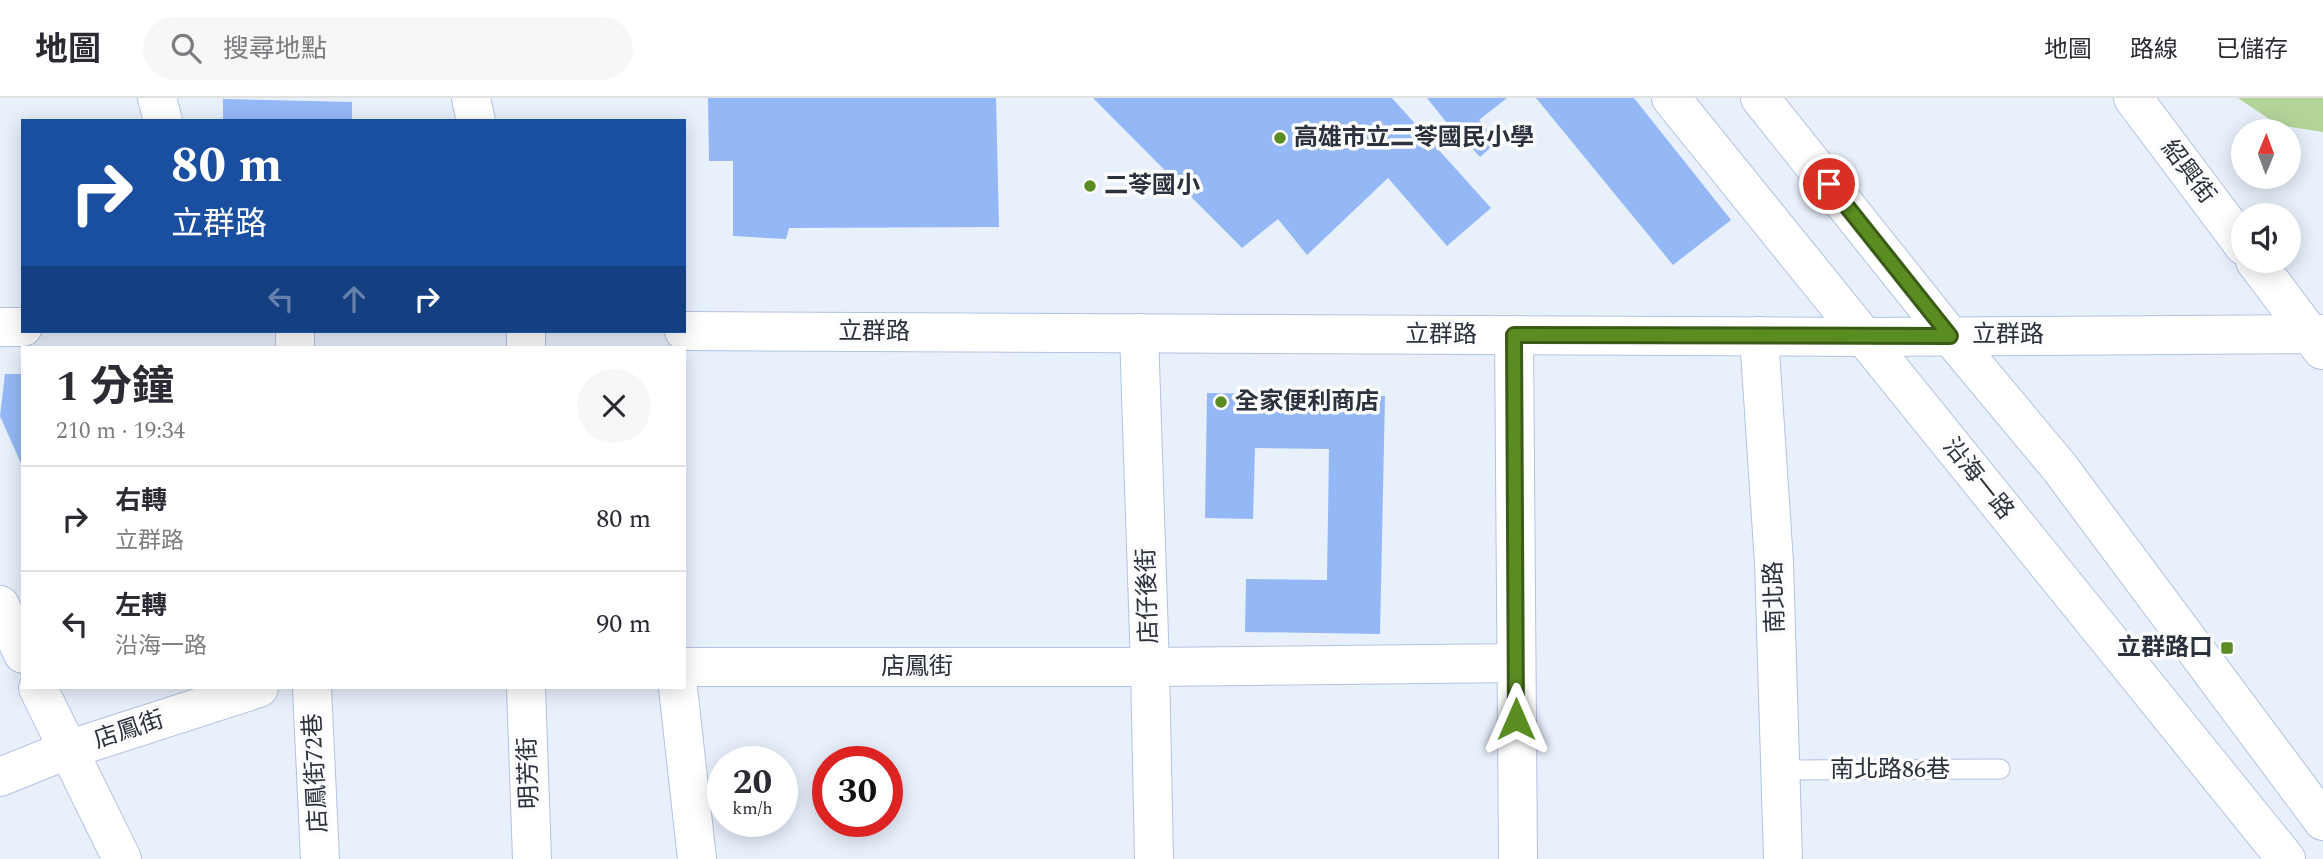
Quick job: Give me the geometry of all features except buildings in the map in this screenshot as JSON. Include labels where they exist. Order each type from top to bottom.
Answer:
[{"type":"street","points":[[158,98],[163,119]]},
{"type":"street","points":[[471,98],[476,119]]},
{"type":"street","name":"沿海一路","points":[[1671,98],[2286,859]]},
{"type":"street","points":[[1760,98],[1950,336],[2060,468],[2323,821]]},
{"type":"street","name":"紹興街","points":[[2133,98],[2231,229]]},
{"type":"street","points":[[2265,273],[2318,340]]},
{"type":"street","points":[[0,327],[21,327]]},
{"type":"street","name":"立群路","points":[[686,331],[2318,340]]},
{"type":"street","name":"店仔後街","points":[[1139,333],[1154,859]]},
{"type":"street","points":[[1514,335],[1518,859]]},
{"type":"street","name":"南北路","points":[[1759,336],[1774,563],[1783,859]]},
{"type":"street","points":[[0,605],[21,650]]},
{"type":"street","name":"店鳳街","points":[[686,667],[1150,667],[1516,663]]},
{"type":"street","points":[[38,689],[122,859]]},
{"type":"street","name":"店鳳街","points":[[0,777],[67,750],[256,689]]},
{"type":"street","name":"店鳳街72巷","points":[[312,689],[320,859]]},
{"type":"street","name":"明芳街","points":[[526,689],[532,859]]},
{"type":"street","points":[[678,689],[697,859]]},
{"type":"lane","name":"南北路86巷","points":[[1780,771],[2000,769]]},
{"type":"green space","points":[[2238,98],[2323,98],[2323,132],[2301,129],[2301,119],[2269,119]]},
{"type":"place","name":"高雄市立二苓國民小學","points":[[1280,138]]},
{"type":"place","name":"二苓國小","points":[[1090,186]]},
{"type":"place","name":"全家便利商店","points":[[1221,402]]},
{"type":"place","name":"立群路口","points":[[2227,648]]},
{"type":"route","points":[[1516,719],[1514,335],[1950,336],[1829,184]]}]
